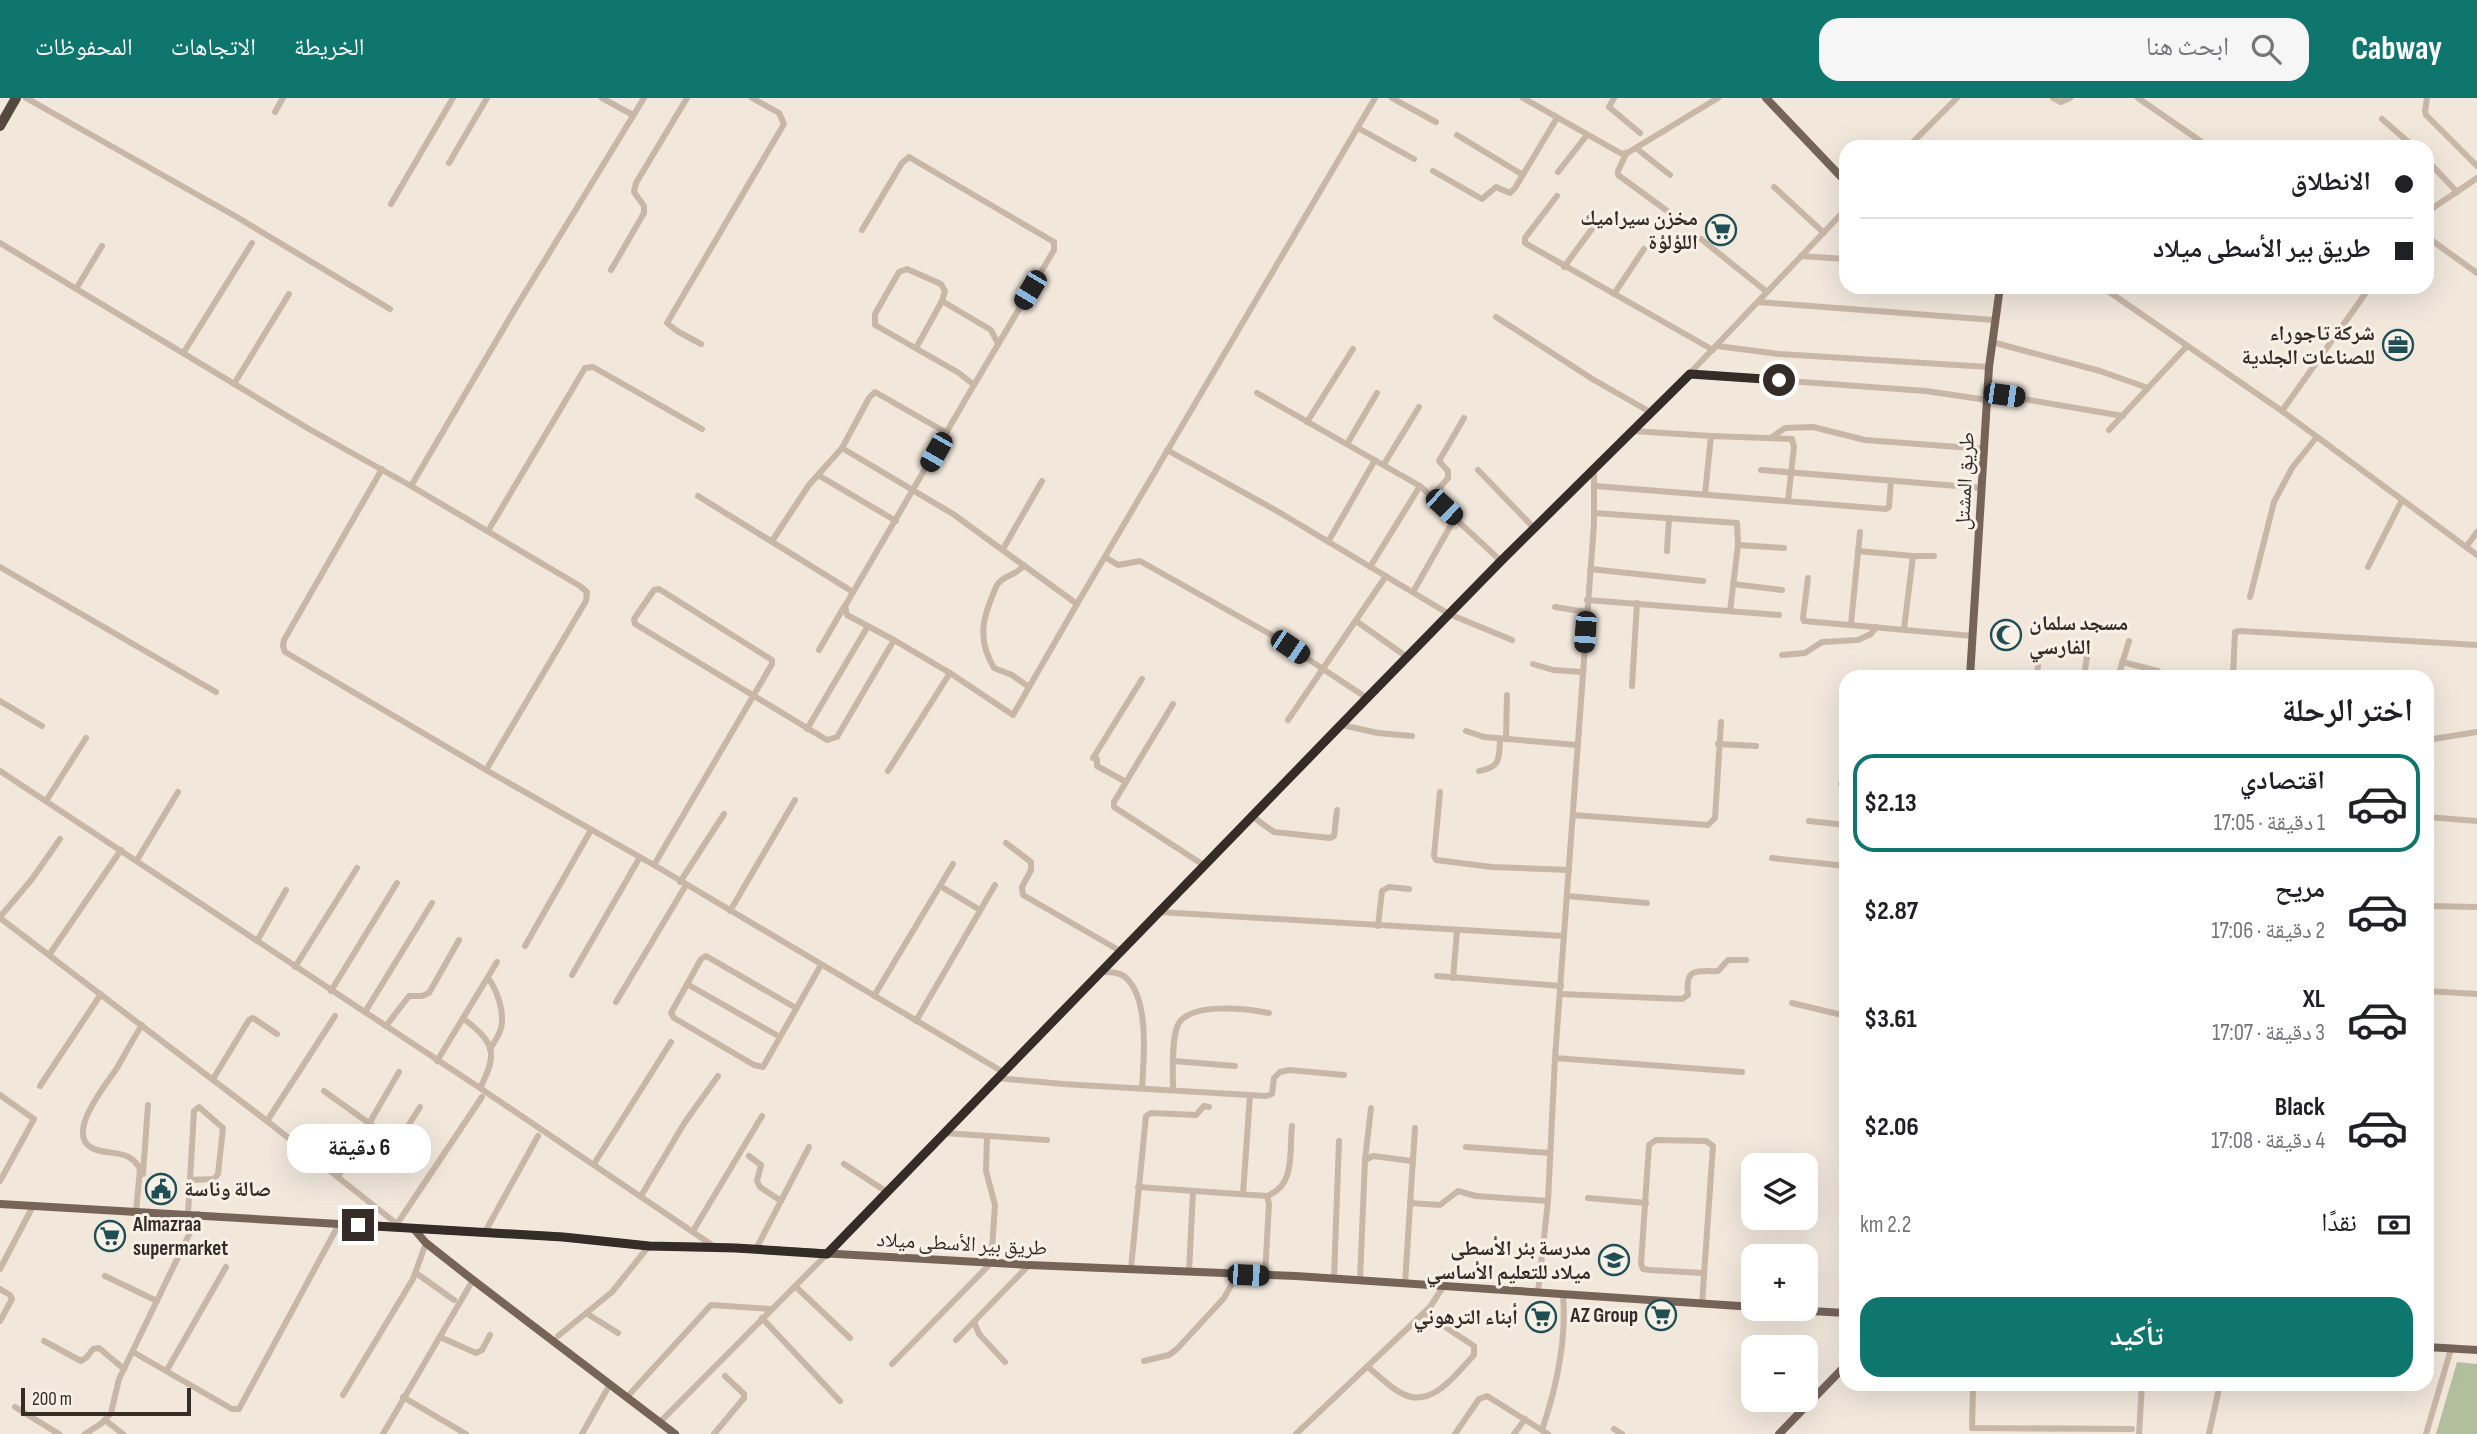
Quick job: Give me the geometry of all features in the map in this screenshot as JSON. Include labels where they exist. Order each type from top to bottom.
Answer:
[{"type":"highway","points":[[0,125],[16,98]]},
{"type":"main road","points":[[1766,98],[1839,175]]},
{"type":"main road","name":"طريق المشتل","points":[[1971,670],[1989,367],[1999,294]]},
{"type":"main road","name":"طريق بير الأسطى ميلاد","points":[[0,1204],[397,1226],[649,1246],[716,1247],[1029,1265],[1334,1278],[1741,1306]]},
{"type":"main road","points":[[413,1228],[426,1243],[473,1280],[675,1434]]},
{"type":"main road","points":[[1818,1312],[1839,1314]]},
{"type":"main road","points":[[2434,1348],[2477,1350]]},
{"type":"main road","points":[[1779,1434],[1839,1372]]},
{"type":"street","points":[[26,98],[235,216],[390,309]]},
{"type":"street","points":[[275,112],[283,98]]},
{"type":"street","points":[[391,204],[453,98]]},
{"type":"street","points":[[449,163],[487,98]]},
{"type":"street","points":[[602,98],[633,115]]},
{"type":"street","points":[[411,486],[644,98]]},
{"type":"street","points":[[611,270],[643,213],[644,206],[634,192],[636,183],[687,98]]},
{"type":"street","points":[[701,344],[667,323],[784,124],[779,113],[752,98]]},
{"type":"street","points":[[845,606],[847,615],[950,673],[1013,715],[1375,98]]},
{"type":"street","points":[[1392,98],[1436,122]]},
{"type":"street","points":[[1523,98],[1616,152],[1626,154]]},
{"type":"street","points":[[1614,98],[1609,107],[1640,133]]},
{"type":"street","points":[[1670,213],[1618,175],[1618,171],[1626,154],[1718,98]]},
{"type":"street","points":[[1915,140],[1957,98]]},
{"type":"street","points":[[2053,98],[2061,102],[2070,98]]},
{"type":"street","points":[[2138,98],[2199,140]]},
{"type":"street","points":[[2427,98],[2426,115],[2477,166]]},
{"type":"street","points":[[1433,172],[1482,199],[1496,187],[1508,192],[1513,191],[1557,118]]},
{"type":"street","points":[[2382,119],[2406,140]]},
{"type":"street","points":[[1358,128],[1414,159]]},
{"type":"street","points":[[1457,135],[1523,175]]},
{"type":"street","points":[[1558,172],[1587,135]]},
{"type":"street","points":[[1636,148],[1670,175]]},
{"type":"street","points":[[819,650],[1054,250],[1055,244],[909,157],[902,163],[862,230]]},
{"type":"street","points":[[2434,167],[2457,192]]},
{"type":"street","points":[[2434,207],[2477,178]]},
{"type":"street","points":[[1774,187],[1824,233]]},
{"type":"street","points":[[1557,197],[1524,241],[1564,267],[1715,348],[1989,367]]},
{"type":"street","points":[[660,1422],[1501,561],[1652,413],[1839,217]]},
{"type":"street","points":[[1564,267],[1597,222]]},
{"type":"street","points":[[1701,239],[1768,292]]},
{"type":"street","points":[[2434,242],[2477,274]]},
{"type":"street","points":[[0,243],[234,384],[585,589],[587,597],[486,770]]},
{"type":"street","points":[[184,352],[251,243]]},
{"type":"street","points":[[76,289],[102,246]]},
{"type":"street","points":[[1614,295],[1644,250]]},
{"type":"street","points":[[1801,256],[1839,258]]},
{"type":"street","points":[[916,348],[945,291],[941,284],[914,271],[902,270],[875,314],[876,326],[959,373],[974,385]]},
{"type":"street","points":[[234,384],[289,294]]},
{"type":"street","points":[[2112,294],[2281,411],[2477,555]]},
{"type":"street","points":[[2281,411],[2365,294]]},
{"type":"street","points":[[942,301],[991,330],[998,344]]},
{"type":"street","points":[[1758,302],[1994,320]]},
{"type":"street","points":[[1496,317],[1594,380],[1652,413]]},
{"type":"street","points":[[1992,342],[2100,371],[2148,388]]},
{"type":"street","points":[[2109,430],[2187,346]]},
{"type":"street","points":[[1307,422],[1353,349]]},
{"type":"street","points":[[488,531],[584,368],[593,367],[702,429]]},
{"type":"street","points":[[1690,374],[1987,396],[2123,416]]},
{"type":"street","points":[[772,541],[818,475],[842,448],[869,398],[875,392],[947,433]]},
{"type":"street","points":[[1347,444],[1377,393]]},
{"type":"street","points":[[1257,394],[1420,486],[1501,561]]},
{"type":"street","points":[[1384,464],[1419,407]]},
{"type":"street","points":[[1432,496],[1448,478],[1448,471],[1439,461],[1464,418]]},
{"type":"street","points":[[1772,437],[1785,428],[1813,427],[1865,440],[1985,449]]},
{"type":"street","points":[[1633,431],[1789,438],[1794,443],[1788,501]]},
{"type":"street","points":[[1705,494],[1711,436]]},
{"type":"street","points":[[2250,597],[2274,502],[2292,467],[2316,438]]},
{"type":"street","points":[[842,448],[914,490],[1003,549],[1077,604]]},
{"type":"street","points":[[1167,450],[1449,614],[1512,640]]},
{"type":"street","points":[[1328,542],[1375,460]]},
{"type":"street","points":[[382,469],[283,646],[287,653],[654,865],[916,1021],[1000,1075],[1063,1084],[1270,1096],[1274,1078],[1280,1072],[1289,1070],[1344,1075]]},
{"type":"street","points":[[1478,470],[1534,528]]},
{"type":"street","points":[[1761,470],[1982,488]]},
{"type":"street","points":[[1538,1292],[1548,1201],[1555,1058],[1594,513],[1594,471]]},
{"type":"street","points":[[818,475],[896,521]]},
{"type":"street","points":[[1003,549],[1042,481]]},
{"type":"street","points":[[1595,486],[1886,509],[1889,507],[1891,481]]},
{"type":"street","points":[[1370,567],[1420,486]]},
{"type":"street","points":[[698,496],[853,592]]},
{"type":"street","points":[[2368,567],[2402,500]]},
{"type":"street","points":[[1594,513],[1734,521],[1738,525],[1738,544],[1730,611]]},
{"type":"street","points":[[1413,592],[1455,518]]},
{"type":"street","points":[[1667,551],[1669,518]]},
{"type":"street","points":[[1851,624],[1860,532]]},
{"type":"street","points":[[2466,547],[2477,532]]},
{"type":"street","points":[[1738,544],[1784,548]]},
{"type":"street","points":[[1858,551],[1934,556]]},
{"type":"street","points":[[1904,629],[1913,556]]},
{"type":"street","points":[[1105,558],[1118,565],[1140,561],[1238,615],[1367,698]]},
{"type":"street","points":[[1024,565],[1017,574],[1001,579],[997,585],[982,631],[982,645],[994,668],[1012,675],[1029,687]]},
{"type":"street","points":[[0,567],[216,692]]},
{"type":"street","points":[[1590,569],[1703,581]]},
{"type":"street","points":[[1287,720],[1324,670],[1386,576]]},
{"type":"street","points":[[1808,578],[1804,621],[1973,636]]},
{"type":"street","points":[[1733,584],[1782,590]]},
{"type":"street","points":[[654,865],[753,693],[772,664],[771,658],[659,589],[654,590],[634,619],[635,624],[753,693],[827,740],[838,737],[894,640]]},
{"type":"street","points":[[1587,600],[1779,615]]},
{"type":"street","points":[[1632,686],[1637,603]]},
{"type":"street","points":[[1555,607],[1586,612]]},
{"type":"street","points":[[1356,621],[1407,657]]},
{"type":"street","points":[[807,729],[868,626]]},
{"type":"street","points":[[1782,655],[1805,653],[1822,642],[1858,640],[1871,634],[1876,627]]},
{"type":"street","points":[[2233,670],[2235,632],[2239,631],[2477,645]]},
{"type":"street","points":[[2120,670],[2129,641]]},
{"type":"street","points":[[2085,670],[2089,642]]},
{"type":"street","points":[[2122,662],[2154,670]]},
{"type":"street","points":[[1533,664],[1553,670],[1582,672]]},
{"type":"street","points":[[2038,666],[2038,670]]},
{"type":"street","points":[[888,771],[950,673]]},
{"type":"street","points":[[1126,782],[1097,766],[1097,759],[1093,758],[1142,679]]},
{"type":"street","points":[[1479,771],[1490,769],[1499,758],[1507,695]]},
{"type":"street","points":[[0,701],[41,726]]},
{"type":"street","points":[[1173,704],[1114,802],[1116,810],[1205,866]]},
{"type":"street","points":[[1573,815],[1708,825],[1714,818],[1721,722]]},
{"type":"street","points":[[1342,725],[1378,733],[1412,736]]},
{"type":"street","points":[[1466,731],[1503,739],[1577,745]]},
{"type":"street","points":[[2434,739],[2477,732]]},
{"type":"street","points":[[46,802],[86,738]]},
{"type":"street","points":[[1718,744],[1756,746]]},
{"type":"street","points":[[0,771],[716,1247]]},
{"type":"street","points":[[137,860],[178,792]]},
{"type":"street","points":[[1440,792],[1434,856],[1436,860],[1492,867],[1569,870]]},
{"type":"street","points":[[730,911],[795,800]]},
{"type":"street","points":[[1253,817],[1273,832],[1330,838],[1334,836],[1337,810]]},
{"type":"street","points":[[616,1002],[724,814]]},
{"type":"street","points":[[2434,818],[2477,821]]},
{"type":"street","points":[[1809,821],[1839,824]]},
{"type":"street","points":[[525,946],[591,830]]},
{"type":"street","points":[[60,839],[32,879],[0,917],[267,1121],[397,1226],[482,1097]]},
{"type":"street","points":[[1006,843],[1031,862],[1031,870],[1022,887],[1023,895],[1122,952]]},
{"type":"street","points":[[49,955],[121,850]]},
{"type":"street","points":[[572,975],[640,857]]},
{"type":"street","points":[[1773,858],[1839,865]]},
{"type":"street","points":[[874,996],[953,864]]},
{"type":"street","points":[[295,967],[356,868]]},
{"type":"street","points":[[331,991],[397,883]]},
{"type":"street","points":[[916,1021],[995,885]]},
{"type":"street","points":[[940,886],[980,910]]},
{"type":"street","points":[[1378,926],[1382,891],[1389,887],[1409,889]]},
{"type":"street","points":[[257,941],[286,890]]},
{"type":"street","points":[[1567,896],[1647,903]]},
{"type":"street","points":[[365,1012],[432,903]]},
{"type":"street","points":[[2434,906],[2477,907]]},
{"type":"street","points":[[1159,912],[1564,936]]},
{"type":"street","points":[[1453,978],[1457,931]]},
{"type":"street","points":[[386,1026],[409,996],[422,996],[429,992],[459,940]]},
{"type":"street","points":[[796,1008],[706,956],[687,984],[672,1011],[672,1016],[754,1065],[762,1067],[765,1065],[821,964]]},
{"type":"street","points":[[1560,994],[1682,999],[1688,995],[1687,980],[1691,974],[1699,970],[1716,972],[1728,960],[1746,960]]},
{"type":"street","points":[[437,1061],[497,962]]},
{"type":"street","points":[[1102,972],[1119,974],[1128,979],[1140,1000],[1144,1037],[1142,1088]]},
{"type":"street","points":[[1437,976],[1561,985]]},
{"type":"street","points":[[488,978],[496,989],[502,1017],[502,1027],[490,1049]]},
{"type":"street","points":[[687,984],[780,1037]]},
{"type":"street","points":[[2434,991],[2477,994]]},
{"type":"street","points":[[40,1086],[101,994]]},
{"type":"street","points":[[1792,1003],[1839,1014]]},
{"type":"street","points":[[1172,1089],[1176,1029],[1178,1023],[1190,1013],[1224,1009],[1269,1013]]},
{"type":"street","points":[[267,1121],[335,1016]]},
{"type":"street","points":[[213,1079],[249,1020],[253,1018],[277,1034]]},
{"type":"street","points":[[464,1019],[487,1042],[490,1049],[491,1067],[480,1088]]},
{"type":"street","points":[[136,1212],[140,1169],[137,1163],[121,1153],[94,1149],[85,1140],[83,1129],[89,1111],[142,1025]]},
{"type":"street","points":[[594,1164],[671,1042]]},
{"type":"street","points":[[1555,1058],[1742,1072]]},
{"type":"street","points":[[1174,1061],[1235,1066]]},
{"type":"street","points":[[338,1177],[399,1072]]},
{"type":"street","points":[[641,1196],[685,1122],[718,1076]]},
{"type":"street","points":[[324,1091],[397,1142],[420,1107]]},
{"type":"street","points":[[0,1095],[34,1119],[0,1181]]},
{"type":"street","points":[[1243,1194],[1250,1095]]},
{"type":"street","points":[[138,1196],[143,1186],[148,1105]]},
{"type":"street","points":[[1131,1268],[1146,1116],[1151,1113],[1196,1115],[1204,1106],[1209,1107]]},
{"type":"street","points":[[188,1214],[194,1111],[199,1107],[220,1124],[224,1132],[218,1174],[214,1179],[190,1180]]},
{"type":"street","points":[[1360,1280],[1365,1160],[1371,1108]]},
{"type":"street","points":[[693,1231],[762,1116]]},
{"type":"street","points":[[1138,1187],[1267,1196],[1278,1192],[1286,1182],[1292,1126]]},
{"type":"street","points":[[1405,1284],[1415,1128]]},
{"type":"street","points":[[944,1133],[1047,1140]]},
{"type":"street","points":[[485,1232],[538,1136]]},
{"type":"street","points":[[892,1364],[991,1263],[995,1205],[986,1171],[987,1136]]},
{"type":"street","points":[[1702,1304],[1711,1143],[1656,1140],[1649,1145],[1641,1264],[1643,1269],[1703,1273]]},
{"type":"street","points":[[1334,1278],[1339,1141]]},
{"type":"street","points":[[756,1249],[809,1147]]},
{"type":"street","points":[[1466,1147],[1550,1153]]},
{"type":"street","points":[[749,1156],[761,1165],[757,1181],[760,1187],[781,1201]]},
{"type":"street","points":[[1365,1160],[1373,1156],[1412,1161]]},
{"type":"street","points":[[844,1164],[887,1192]]},
{"type":"street","points":[[1410,1203],[1440,1205],[1458,1191],[1476,1196],[1548,1201]]},
{"type":"street","points":[[1189,1271],[1193,1192]]},
{"type":"street","points":[[1265,1275],[1269,1204],[1267,1196]]},
{"type":"street","points":[[1588,1198],[1646,1203]]},
{"type":"street","points":[[0,1269],[33,1206]]},
{"type":"street","points":[[85,1434],[106,1420],[111,1413],[115,1388],[200,1214]]},
{"type":"street","points":[[133,1352],[232,1409],[239,1409],[338,1224]]},
{"type":"street","points":[[343,1395],[416,1273],[426,1243]]},
{"type":"street","points":[[558,1336],[620,1283],[649,1246]]},
{"type":"street","points":[[956,1340],[1029,1265]]},
{"type":"street","points":[[167,1370],[226,1267]]},
{"type":"street","points":[[416,1273],[454,1300]]},
{"type":"street","points":[[1144,1361],[1169,1355],[1177,1349],[1224,1298],[1233,1282],[1231,1274]]},
{"type":"street","points":[[105,1276],[157,1301]]},
{"type":"street","points":[[383,1434],[473,1280]]},
{"type":"street","points":[[795,1286],[850,1338]]},
{"type":"street","points":[[1296,1434],[1424,1313],[1443,1287]]},
{"type":"street","points":[[0,1289],[12,1299],[0,1321]]},
{"type":"street","points":[[1455,1434],[1479,1399],[1487,1396],[1545,1432],[1562,1352],[1563,1294]]},
{"type":"street","points":[[627,1397],[710,1305],[771,1309]]},
{"type":"street","points":[[586,1313],[618,1333]]},
{"type":"street","points":[[1368,1367],[1403,1394],[1416,1398],[1443,1387],[1474,1354],[1474,1346],[1424,1313]]},
{"type":"street","points":[[762,1318],[840,1401]]},
{"type":"street","points":[[974,1322],[979,1334],[1005,1362]]},
{"type":"street","points":[[440,1337],[476,1353],[482,1350],[491,1335]]},
{"type":"street","points":[[44,1341],[80,1361],[93,1349],[99,1348],[124,1369]]},
{"type":"street","points":[[2426,1434],[2451,1349]]},
{"type":"street","points":[[714,1434],[744,1398],[744,1394],[725,1376]]},
{"type":"street","points":[[582,1434],[610,1384]]},
{"type":"street","points":[[1973,1391],[1972,1428],[2132,1429]]},
{"type":"street","points":[[2139,1434],[2142,1391]]},
{"type":"street","points":[[2209,1434],[2218,1391]]},
{"type":"street","points":[[403,1397],[466,1434]]},
{"type":"street","points":[[15,1407],[59,1434]]},
{"type":"street","points":[[1514,1434],[1525,1419]]},
{"type":"street","points":[[106,1420],[123,1434]]},
{"type":"street","points":[[1614,1429],[1622,1434]]},
{"type":"green space","points":[[2457,1362],[2477,1364],[2477,1434],[2436,1434]]},
{"type":"place","name":"مخزن سيراميك اللؤلؤة","points":[[1721,230]]},
{"type":"place","name":"شركة تاجوراء للصناعات الجلدية","points":[[2398,345]]},
{"type":"place","name":"مسجد سلمان الفارسي","points":[[2006,635]]},
{"type":"place","name":"صالة وناسة","points":[[161,1189]]},
{"type":"place","name":"Almazraa supermarket","points":[[110,1236]]},
{"type":"place","name":"مدرسة بئر الأسطى ميلاد للتعليم الأساسي","points":[[1614,1260]]},
{"type":"place","name":"AZ Group","points":[[1661,1315]]},
{"type":"place","name":"أبناء الترهوني","points":[[1541,1317]]},
{"type":"route","points":[[358,1225],[563,1237],[649,1246],[827,1254],[1501,561],[1690,374],[1779,380]]}]
